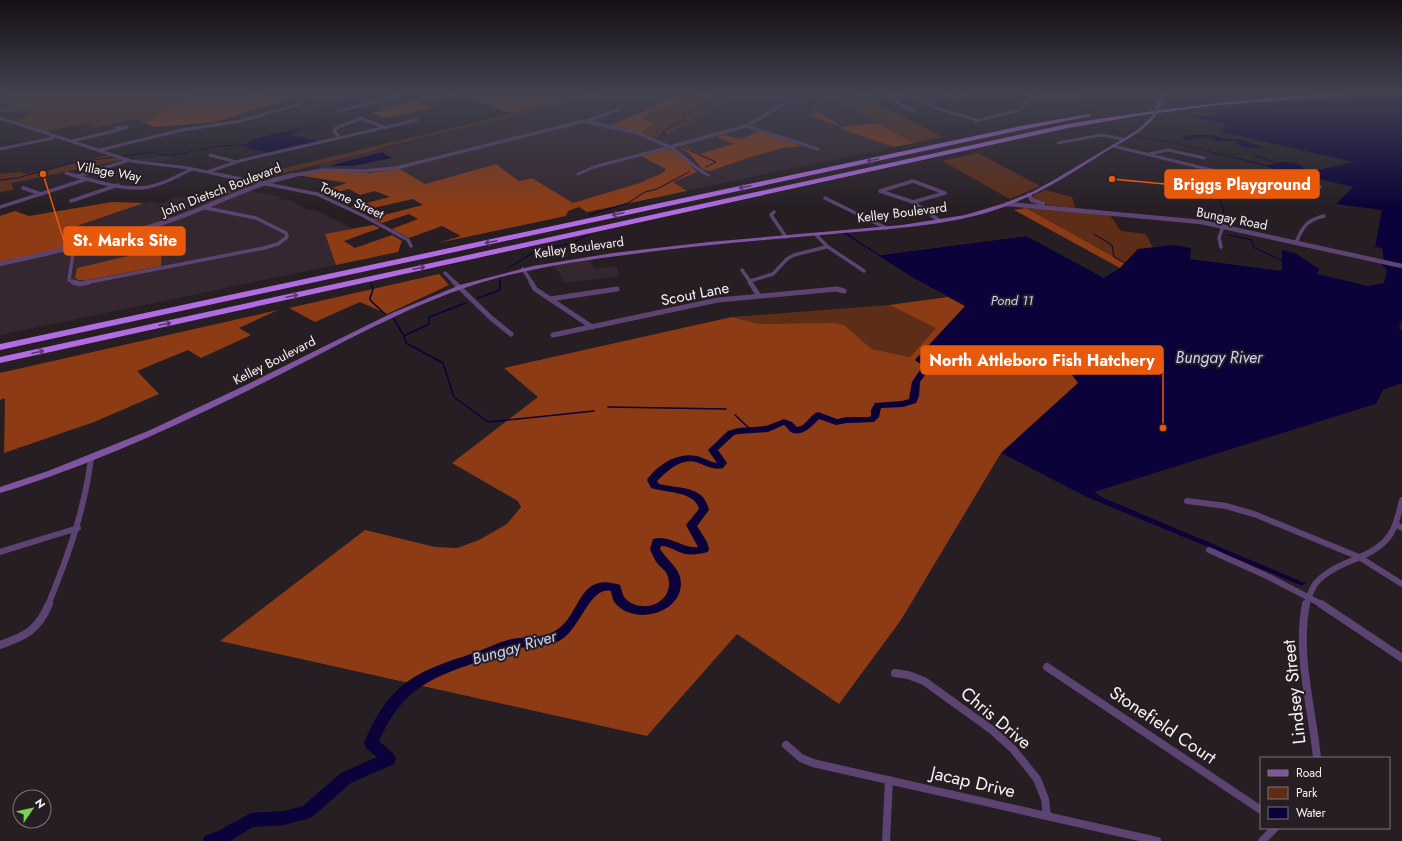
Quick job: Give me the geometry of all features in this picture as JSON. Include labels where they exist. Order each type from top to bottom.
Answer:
[{"type":"highway","points":[[0,347],[1001,132]]},
{"type":"highway","points":[[0,360],[1039,132]]},
{"type":"main road","name":"Kelley Boulevard","points":[[0,490],[91,459],[156,432],[394,314],[459,287],[523,269],[605,255],[886,228],[940,221],[981,212],[1007,204],[1055,182],[1133,132]]},
{"type":"street","name":"Towne Street","points":[[41,132],[129,160],[192,169],[313,193],[326,197],[408,240],[410,246]]},
{"type":"street","points":[[71,142],[109,132]]},
{"type":"street","points":[[100,150],[173,132]]},
{"type":"street","points":[[334,132],[340,138]]},
{"type":"street","points":[[207,172],[236,162],[366,132]]},
{"type":"street","name":"John Dietsch Boulevard","points":[[0,264],[140,231],[206,208],[284,176],[311,171],[364,171],[396,168],[535,132]]},
{"type":"street","name":"John Dietsch Boulevard","points":[[635,132],[670,147]]},
{"type":"street","points":[[578,174],[594,167],[723,132]]},
{"type":"street","points":[[771,132],[807,146],[818,148]]},
{"type":"street","points":[[1058,144],[1101,135],[1122,139]]},
{"type":"street","points":[[0,149],[55,137]]},
{"type":"street","points":[[1113,146],[1296,190],[1311,191],[1320,187]]},
{"type":"street","points":[[670,147],[681,152],[698,171],[708,175]]},
{"type":"street","points":[[1148,154],[1168,150],[1204,158]]},
{"type":"street","points":[[210,155],[236,162]]},
{"type":"street","points":[[78,176],[129,160]]},
{"type":"street","name":"Village Way","points":[[66,173],[87,179],[119,185],[148,187],[192,169]]},
{"type":"street","points":[[0,207],[87,179]]},
{"type":"street","points":[[913,202],[945,193],[914,181],[880,191],[913,202],[940,221]]},
{"type":"street","points":[[71,201],[119,185]]},
{"type":"street","points":[[23,188],[41,194]]},
{"type":"street","name":"Bungay Road","points":[[1029,195],[1034,201],[1055,207]]},
{"type":"street","points":[[825,198],[834,201],[886,228]]},
{"type":"street","name":"Bungay Road","points":[[1007,204],[1055,207],[1186,220],[1223,226],[1402,266]]},
{"type":"street","points":[[74,247],[69,280],[80,284],[264,248],[278,244],[286,237],[286,233],[256,218],[206,208]]},
{"type":"street","points":[[774,212],[771,215],[786,237]]},
{"type":"street","points":[[1296,243],[1305,223],[1311,219],[1324,216]]},
{"type":"street","points":[[1221,247],[1220,237],[1223,226]]},
{"type":"street","points":[[819,234],[817,236],[826,246],[849,260],[856,269],[864,271]]},
{"type":"street","points":[[750,281],[773,274],[787,259],[794,255],[826,246]]},
{"type":"street","points":[[523,269],[533,287],[550,300],[592,327]]},
{"type":"street","points":[[742,270],[759,296]]},
{"type":"street","points":[[446,273],[459,287],[475,300],[491,318],[511,334]]},
{"type":"street","points":[[550,300],[617,289]]},
{"type":"street","name":"Scout Lane","points":[[553,335],[718,300],[837,289],[844,291]]},
{"type":"street","points":[[0,645],[31,632],[38,624],[66,565],[78,528],[91,459]]},
{"type":"street","name":"Lindsey Street","points":[[1317,757],[1302,649],[1309,597],[1313,588],[1321,578],[1384,542],[1399,526],[1402,500]]},
{"type":"street","points":[[1187,501],[1220,505],[1247,511],[1359,557],[1402,584]]},
{"type":"street","points":[[0,552],[78,528]]},
{"type":"street","points":[[1209,550],[1309,597],[1402,658]]},
{"type":"street","name":"Stonefield Court","points":[[1047,667],[1260,809]]},
{"type":"street","name":"Chris Drive","points":[[895,673],[916,677],[924,681],[992,730],[1013,749],[1037,779],[1045,799],[1047,815]]},
{"type":"street","name":"Jacap Drive","points":[[786,745],[807,761],[1157,841]]},
{"type":"street","points":[[886,841],[889,780]]},
{"type":"street","points":[[1262,841],[1274,829]]},
{"type":"shaded area","points":[[452,132],[638,132],[656,138],[671,132],[851,132],[894,147],[587,212],[532,178],[519,181],[496,164],[425,184],[397,167],[363,170],[321,168],[316,166]]},
{"type":"shaded area","points":[[757,132],[764,132],[803,146],[783,148],[750,157],[710,171],[702,169],[689,153],[680,148],[684,146],[700,154],[733,144],[717,137],[723,135],[741,139]]},
{"type":"shaded area","points":[[851,132],[894,132],[914,143],[894,147]]},
{"type":"shaded area","points":[[669,149],[681,155],[697,172],[673,182],[687,191],[587,212],[579,207],[568,211],[566,216],[438,243],[461,236],[442,226],[409,238],[392,229],[418,219],[409,214],[382,223],[372,218],[423,205],[413,199],[360,211],[351,207],[390,197],[375,191],[360,195],[349,189],[325,195],[318,192],[347,183],[297,175],[322,171],[369,173],[400,169],[425,184],[496,164],[519,181],[532,178],[573,203],[643,182],[662,173],[666,169],[641,156]]},
{"type":"shaded area","points":[[167,156],[172,158],[161,163],[132,159]]},
{"type":"shaded area","points":[[244,190],[281,197],[277,199],[292,201],[308,210],[313,209],[354,229],[325,234],[336,265],[0,335],[0,266],[71,249],[71,228],[150,201],[159,204],[174,198],[193,195],[204,198],[234,194]]},
{"type":"shaded area","points":[[112,202],[144,203],[71,228],[71,246],[0,262],[0,216],[15,211],[29,216]]},
{"type":"shaded area","points":[[1026,208],[1125,263],[1120,268],[1014,210]]},
{"type":"shaded area","points":[[373,225],[380,228],[344,241],[355,248],[392,235],[402,241],[398,252],[336,265],[325,234]]},
{"type":"shaded area","points":[[843,233],[847,233],[880,255],[1026,236],[984,286],[1145,276],[1376,404],[1095,492],[1100,496],[1303,582],[1307,582],[1302,586],[1086,497],[1001,453],[901,620],[839,704],[737,634],[647,736],[220,641],[365,530],[435,547],[457,548],[479,540],[507,524],[521,507],[518,501],[452,463],[538,397],[504,368],[732,317],[759,324],[833,323],[844,325],[872,349],[910,357],[936,328],[889,305],[948,297],[913,278]]},
{"type":"shaded area","points":[[162,248],[161,266],[88,280],[78,280],[75,278],[77,268]]},
{"type":"shaded area","points":[[590,259],[594,269],[616,266],[620,276],[565,283],[554,265]]},
{"type":"shaded area","points":[[439,274],[449,285],[387,314],[360,302],[315,322],[289,308]]},
{"type":"shaded area","points":[[278,310],[239,328],[251,335],[201,358],[188,350],[137,371],[159,394],[94,422],[4,453],[5,398],[0,400],[0,373]]},
{"type":"green space","points":[[434,132],[447,132],[276,175],[260,181],[249,179],[268,172]]},
{"type":"green space","points":[[643,132],[671,132],[656,138]]},
{"type":"green space","points":[[894,132],[934,132],[943,137],[914,143]]},
{"type":"green space","points":[[978,153],[1040,186],[1010,199],[942,161]]},
{"type":"green space","points":[[109,155],[122,160],[12,183],[13,190],[0,192],[0,174],[20,172],[26,174]]},
{"type":"green space","points":[[248,181],[256,183],[229,194],[215,195]]},
{"type":"green space","points":[[1045,190],[1072,197],[1075,208],[1048,205],[1033,198],[1034,195]]},
{"type":"green space","points":[[1026,208],[1055,209],[1110,215],[1121,231],[1146,234],[1153,248],[1138,249],[1125,263]]},
{"type":"green space","points":[[889,305],[937,328],[910,357],[872,349],[844,325],[759,324],[732,317]]},
{"type":"water","points":[[282,132],[297,132],[291,135],[318,141],[267,152],[249,149],[245,145],[257,138]]},
{"type":"water","points":[[1223,132],[1402,132],[1402,265],[1384,261],[1382,248],[1375,247],[1382,210],[1336,204],[1353,187],[1298,174],[1354,162]]},
{"type":"water","points":[[1187,135],[1213,135],[1227,139],[1238,139],[1262,147],[1244,147],[1236,141],[1217,141],[1206,138],[1189,140],[1182,138]]},
{"type":"water","points":[[382,152],[392,158],[353,166],[329,166]]},
{"type":"water","points":[[1282,162],[1294,163],[1302,166],[1304,171],[1290,173],[1266,166]]},
{"type":"water","name":"Pond 11","points":[[843,233],[847,233],[880,255],[1026,236],[1104,278],[1120,268],[1138,249],[1174,245],[1191,248],[1190,259],[1282,271],[1282,250],[1295,253],[1319,269],[1317,274],[1368,286],[1384,283],[1387,271],[1381,263],[1402,268],[1402,319],[1399,328],[1402,331],[1402,383],[1383,390],[1376,404],[1095,492],[1100,496],[1303,582],[1307,582],[1302,586],[1086,497],[1001,453],[1078,383],[1067,368],[1016,359],[985,351],[961,351],[919,363],[915,360],[965,306],[913,278]]},
{"type":"waterway","points":[[660,137],[659,136],[666,134],[662,132]]},
{"type":"waterway","points":[[1117,132],[1122,134]]},
{"type":"waterway","points":[[1134,136],[1171,142],[1268,166]]},
{"type":"waterway","points":[[123,156],[155,152],[157,154],[174,155],[217,146],[245,145]]},
{"type":"waterway","points":[[682,147],[716,162],[706,167]]},
{"type":"waterway","points":[[1251,151],[1253,155],[1277,163]]},
{"type":"waterway","points":[[0,180],[17,178],[72,163],[114,157]]},
{"type":"waterway","points":[[1235,175],[1239,171],[1247,169]]},
{"type":"waterway","points":[[589,215],[628,203],[645,192],[657,189],[689,172]]},
{"type":"waterway","points":[[1222,180],[1229,176]]},
{"type":"waterway","points":[[1218,183],[1215,186],[1224,211],[1218,218],[1221,224]]},
{"type":"waterway","points":[[1094,234],[1112,245],[1114,257],[1125,263]]},
{"type":"waterway","points":[[508,268],[536,251],[572,243],[588,235]]},
{"type":"waterway","points":[[1229,235],[1252,240],[1253,247],[1283,261]]},
{"type":"waterway","points":[[478,298],[500,290],[500,277]]},
{"type":"waterway","points":[[371,284],[373,289],[370,298],[371,301],[385,314]]},
{"type":"waterway","points":[[404,336],[429,324],[429,317],[466,303]]},
{"type":"waterway","points":[[394,319],[404,336]]},
{"type":"waterway","points":[[404,336],[406,343],[443,363],[454,397],[488,422],[594,411]]},
{"type":"waterway","name":"Bungay River","points":[[210,841],[221,838],[251,820],[284,818],[307,812],[346,778],[389,759],[371,743],[382,720],[391,706],[408,688],[425,677],[508,645],[547,640],[559,635],[573,621],[584,602],[597,588],[606,586],[616,588],[621,602],[629,607],[639,610],[649,610],[667,603],[673,596],[676,587],[672,571],[658,556],[655,549],[657,542],[670,543],[689,551],[704,549],[702,542],[691,525],[704,510],[703,503],[692,494],[655,486],[652,480],[666,467],[678,461],[690,458],[710,465],[720,466],[722,463],[713,450],[731,433],[738,431],[768,429],[784,422],[789,424],[794,430],[799,430],[808,426],[818,415],[836,422],[847,420],[871,420],[875,417],[875,410],[878,405],[903,404],[913,401],[916,382],[929,363],[945,355],[1005,355]]},
{"type":"waterway","name":"Bungay River","points":[[1019,359],[1067,369],[1068,368],[1060,360]]},
{"type":"waterway","points":[[608,407],[726,409]]},
{"type":"waterway","points":[[735,415],[750,429]]},
{"type":"place","name":"St. Marks Site","points":[[43,174]]},
{"type":"place","name":"Briggs Playground","points":[[1112,179]]},
{"type":"place","name":"North Attleboro Fish Hatchery","points":[[1163,428]]}]
